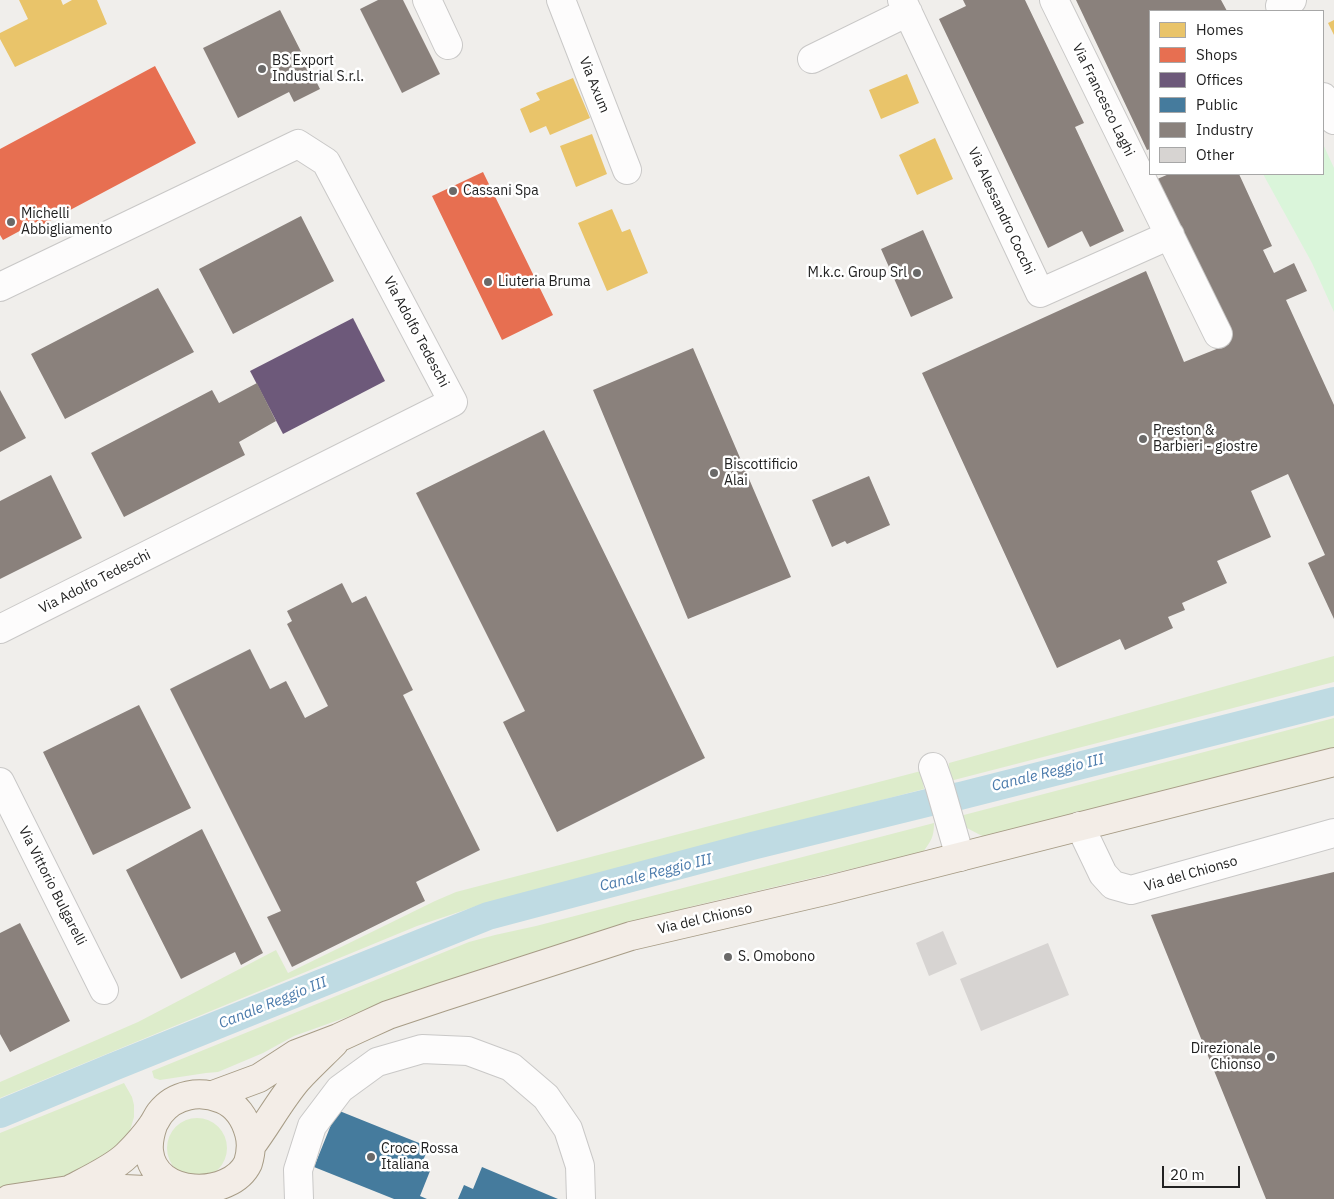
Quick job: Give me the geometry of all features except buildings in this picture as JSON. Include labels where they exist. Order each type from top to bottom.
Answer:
[{"type":"main road","name":"Via del Chionso","points":[[213,1095],[259,1078],[296,1054],[338,1038],[388,1015],[631,936],[829,890],[1334,762]]},
{"type":"main road","name":"Via del Chionso","points":[[251,1146],[282,1100],[338,1038]]},
{"type":"main road","name":"Via del Chionso","points":[[9,1199],[69,1190],[96,1192],[124,1189],[203,1196],[216,1194],[227,1189],[235,1190],[251,1154],[251,1138],[247,1124],[239,1111],[227,1101],[213,1095],[198,1094],[184,1096],[171,1102],[160,1112],[149,1138],[149,1152],[153,1166],[160,1178],[177,1193]]},
{"type":"main road","name":"Via del Chionso","points":[[69,1190],[101,1173],[126,1156],[153,1125]]},
{"type":"street","points":[[427,0],[448,45]]},
{"type":"street","name":"Via Axum","points":[[561,0],[627,170]]},
{"type":"street","name":"Via Francesco Laghi","points":[[1054,0],[1218,334]]},
{"type":"street","points":[[812,59],[905,6]]},
{"type":"street","name":"Via Alessandro Cocchi","points":[[905,6],[1040,293],[1170,235]]},
{"type":"street","points":[[1324,99],[1334,120]]},
{"type":"street","name":"Via Adolfo Tedeschi","points":[[0,287],[298,144],[326,162],[453,402],[0,629]]},
{"type":"street","points":[[936,776],[960,857]]},
{"type":"street","name":"Via Vittorio Bulgarelli","points":[[0,782],[104,990]]},
{"type":"street","name":"Via del Chionso","points":[[1080,826],[1103,874],[1113,885],[1132,890],[1334,833]]},
{"type":"street","points":[[298,1199],[298,1170],[312,1126],[340,1089],[377,1062],[422,1049],[468,1051],[511,1067],[546,1096],[568,1129],[580,1166],[581,1199]]},
{"type":"green space","points":[[1324,146],[1334,168],[1334,312],[1312,263],[1264,175],[1324,175]]},
{"type":"green space","points":[[1334,656],[1334,682],[950,781],[948,773],[949,763]]},
{"type":"green space","points":[[1334,718],[1334,751],[986,838],[965,827],[960,816]]},
{"type":"green space","points":[[921,771],[924,789],[477,906],[417,926],[0,1098],[0,1082],[138,1022],[276,950],[288,973],[456,892]]},
{"type":"green space","points":[[934,823],[931,839],[923,852],[693,906],[495,964],[294,1036],[263,1053],[218,1072],[160,1080],[154,1078],[152,1071],[469,942]]},
{"type":"green space","points":[[124,1083],[132,1097],[134,1117],[129,1134],[101,1165],[75,1176],[0,1190],[0,1133]]},
{"type":"green space","points":[[197,1118],[214,1123],[222,1131],[227,1148],[222,1165],[214,1173],[197,1178],[180,1173],[172,1165],[167,1148],[172,1131],[180,1123]]},
{"type":"waterway","name":"Canale Reggio III","points":[[0,1114],[488,916],[752,846],[960,796],[1334,701]]},
{"type":"place","name":"BS Export Industrial S.r.l.","points":[[262,69]]},
{"type":"place","name":"Cassani Spa","points":[[453,191]]},
{"type":"place","name":"Michelli Abbigliamento","points":[[11,222]]},
{"type":"place","name":"M.k.c. Group Srl","points":[[917,273]]},
{"type":"place","name":"Liuteria Bruma","points":[[488,282]]},
{"type":"place","name":"Preston & Barbieri - giostre","points":[[1143,439]]},
{"type":"place","name":"Biscottificio Alai","points":[[714,473]]},
{"type":"place","name":"S. Omobono","points":[[728,957]]},
{"type":"place","name":"Direzionale Chionso","points":[[1271,1057]]},
{"type":"place","name":"Croce Rossa Italiana","points":[[371,1157]]}]
